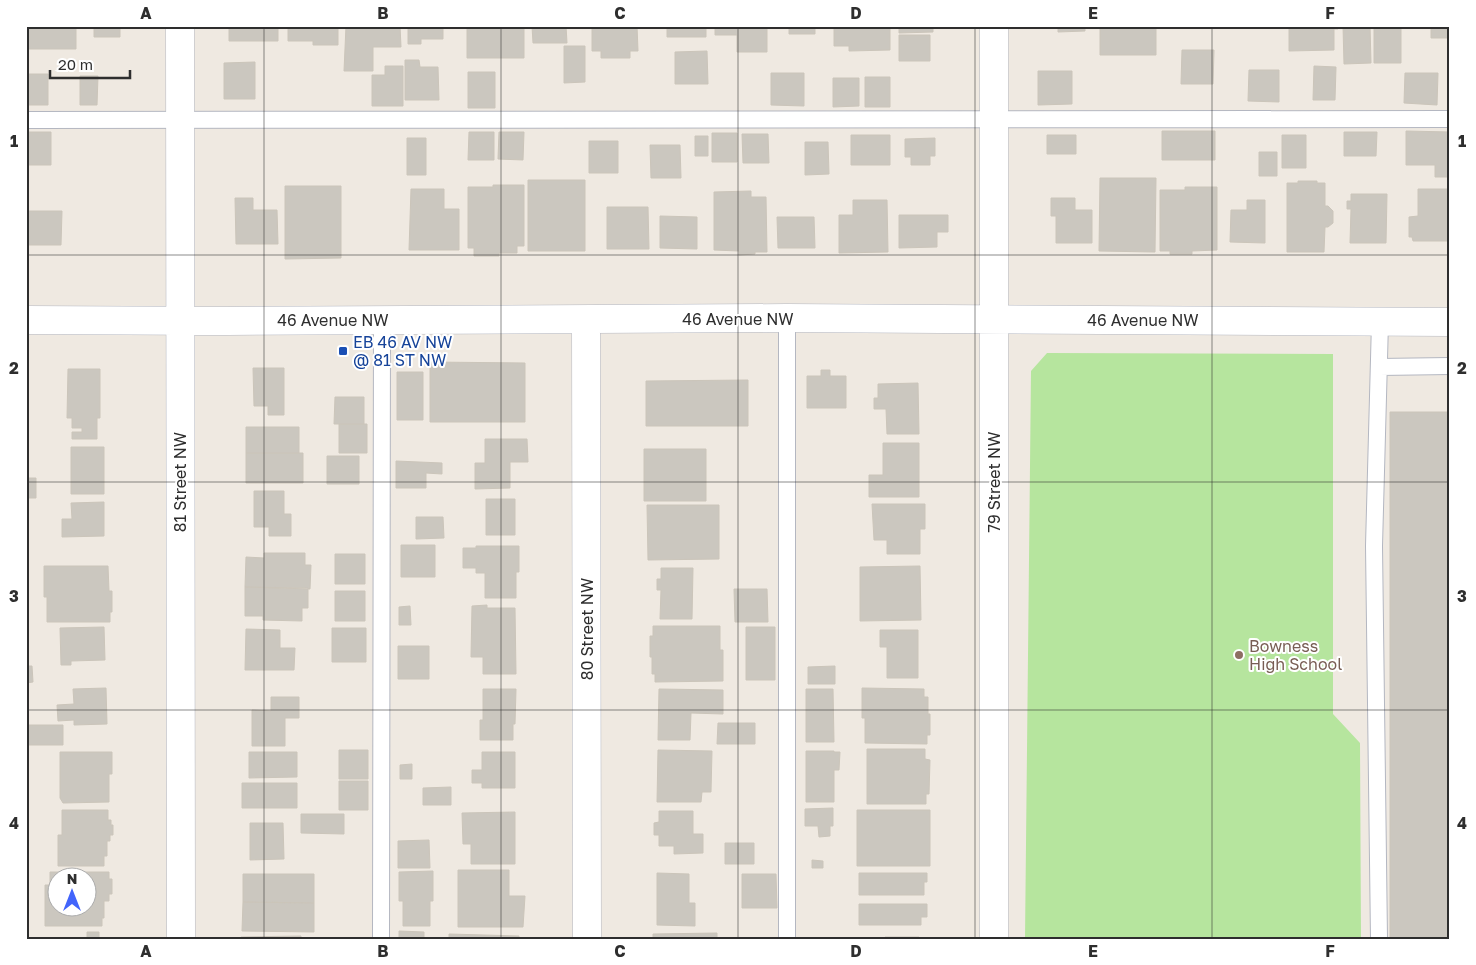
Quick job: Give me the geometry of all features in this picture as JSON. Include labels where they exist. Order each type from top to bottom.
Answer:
[{"type":"street","name":"81 Street NW","points":[[180,26],[181,939]]},
{"type":"street","name":"79 Street NW","points":[[994,26],[994,939]]},
{"type":"street","name":"46 Avenue NW","points":[[26,320],[787,318],[1450,322]]},
{"type":"street","name":"80 Street NW","points":[[586,320],[587,939]]},
{"type":"lane","points":[[26,120],[1450,119]]},
{"type":"lane","points":[[787,318],[787,939]]},
{"type":"lane","points":[[381,939],[382,320]]},
{"type":"lane","points":[[1379,939],[1374,546],[1380,322]]},
{"type":"lane","points":[[1380,367],[1450,366]]},
{"type":"green space","name":"Bowness High School","points":[[1047,353],[1333,354],[1333,714],[1360,743],[1361,939],[1025,939],[1031,371]]},
{"type":"building","points":[[26,26],[76,26],[76,49],[26,49]]},
{"type":"building","points":[[94,26],[132,27],[120,27],[120,37],[94,37]]},
{"type":"building","points":[[229,26],[278,26],[278,41],[229,41]]},
{"type":"building","points":[[288,26],[338,26],[338,45],[313,45],[313,41],[288,41]]},
{"type":"building","points":[[346,26],[400,26],[401,47],[373,47],[373,71],[344,71]]},
{"type":"building","points":[[408,26],[443,26],[443,39],[421,39],[421,44],[408,44]]},
{"type":"building","points":[[467,26],[524,26],[524,58],[467,58]]},
{"type":"building","points":[[532,26],[566,26],[567,43],[533,43]]},
{"type":"building","points":[[592,26],[637,26],[638,51],[630,51],[630,58],[601,58],[601,51],[592,51]]},
{"type":"building","points":[[667,26],[706,26],[706,37],[667,37]]},
{"type":"building","points":[[715,26],[767,26],[767,52],[737,52],[737,35],[715,35]]},
{"type":"building","points":[[776,26],[815,26],[815,34],[789,34],[789,28],[776,28]]},
{"type":"building","points":[[834,26],[890,26],[890,50],[849,51],[849,46],[834,46]]},
{"type":"building","points":[[899,26],[933,26],[933,32],[899,33]]},
{"type":"building","points":[[1058,26],[1085,26],[1085,31],[1058,32]]},
{"type":"building","points":[[1100,26],[1156,26],[1156,55],[1100,55]]},
{"type":"building","points":[[1222,26],[1276,26],[1276,27],[1222,28]]},
{"type":"building","points":[[1289,26],[1338,26],[1338,29],[1334,29],[1334,50],[1289,51]]},
{"type":"building","points":[[1343,26],[1370,26],[1371,63],[1344,64]]},
{"type":"building","points":[[1374,26],[1401,26],[1401,63],[1374,63]]},
{"type":"building","points":[[1431,26],[1450,26],[1450,38],[1431,38]]},
{"type":"building","points":[[899,35],[930,35],[930,61],[899,61]]},
{"type":"building","points":[[564,46],[585,46],[585,82],[564,83]]},
{"type":"building","points":[[1182,50],[1214,50],[1213,84],[1181,84]]},
{"type":"building","points":[[707,51],[708,84],[675,84],[675,52]]},
{"type":"building","points":[[405,60],[419,60],[420,67],[438,67],[439,100],[405,100]]},
{"type":"building","points":[[255,62],[255,99],[224,99],[224,63]]},
{"type":"building","points":[[385,66],[403,66],[403,106],[372,106],[372,75],[385,75]]},
{"type":"building","points":[[1314,66],[1336,67],[1335,100],[1313,100]]},
{"type":"building","points":[[1249,70],[1279,70],[1279,102],[1248,101]]},
{"type":"building","points":[[1038,71],[1072,71],[1072,104],[1038,105]]},
{"type":"building","points":[[468,72],[495,72],[495,108],[468,108]]},
{"type":"building","points":[[771,73],[804,73],[804,106],[771,105]]},
{"type":"building","points":[[1405,73],[1438,73],[1437,105],[1404,103]]},
{"type":"building","points":[[26,74],[48,74],[48,105],[26,105]]},
{"type":"building","points":[[80,76],[98,76],[97,105],[80,105]]},
{"type":"building","points":[[865,77],[890,77],[890,107],[865,107]]},
{"type":"building","points":[[833,78],[859,78],[859,106],[833,107]]},
{"type":"building","points":[[1162,131],[1215,131],[1215,160],[1162,160]]},
{"type":"building","points":[[1406,131],[1450,132],[1450,177],[1435,177],[1435,165],[1406,165]]},
{"type":"building","points":[[26,132],[51,132],[51,165],[26,165]]},
{"type":"building","points":[[469,132],[494,132],[494,160],[468,160]]},
{"type":"building","points":[[499,132],[524,132],[523,160],[498,159]]},
{"type":"building","points":[[1344,132],[1377,132],[1376,156],[1344,156]]},
{"type":"building","points":[[712,133],[737,133],[737,162],[712,162]]},
{"type":"building","points":[[742,134],[768,134],[769,163],[743,163]]},
{"type":"building","points":[[851,135],[890,135],[890,165],[851,165]]},
{"type":"building","points":[[1047,135],[1076,135],[1076,154],[1047,154]]},
{"type":"building","points":[[1282,135],[1306,135],[1306,168],[1282,168]]},
{"type":"building","points":[[695,136],[708,136],[708,156],[695,156]]},
{"type":"building","points":[[407,138],[426,138],[426,175],[407,175]]},
{"type":"building","points":[[935,138],[935,156],[930,156],[930,165],[911,165],[911,157],[905,157],[905,139]]},
{"type":"building","points":[[589,141],[618,141],[618,173],[589,173]]},
{"type":"building","points":[[805,142],[828,142],[829,174],[805,175]]},
{"type":"building","points":[[650,145],[680,145],[681,178],[651,178]]},
{"type":"building","points":[[1259,152],[1277,152],[1277,176],[1259,176]]},
{"type":"building","points":[[1100,178],[1156,178],[1155,252],[1099,251]]},
{"type":"building","points":[[528,180],[585,180],[585,251],[528,251]]},
{"type":"building","points":[[1298,181],[1325,183],[1325,206],[1328,206],[1333,211],[1333,223],[1325,227],[1324,252],[1287,252],[1287,183],[1298,183]]},
{"type":"building","points":[[493,185],[524,185],[524,246],[517,246],[517,253],[499,253],[499,256],[474,256],[474,248],[468,248],[468,187],[493,187]]},
{"type":"building","points":[[285,186],[341,186],[341,258],[285,259]]},
{"type":"building","points":[[1185,187],[1217,187],[1217,250],[1192,251],[1192,254],[1170,254],[1170,251],[1160,251],[1160,190],[1185,190]]},
{"type":"building","points":[[411,189],[444,189],[444,209],[459,209],[459,250],[409,250]]},
{"type":"building","points":[[1418,189],[1449,189],[1450,241],[1413,241],[1412,237],[1409,237],[1409,217],[1418,216]]},
{"type":"building","points":[[751,191],[751,197],[766,197],[767,252],[739,255],[739,251],[714,250],[714,192]]},
{"type":"building","points":[[1351,194],[1387,194],[1386,243],[1350,243],[1351,209],[1347,209],[1347,201],[1351,201]]},
{"type":"building","points":[[235,198],[253,198],[253,210],[277,210],[278,244],[236,244]]},
{"type":"building","points":[[1051,198],[1075,198],[1075,210],[1092,210],[1092,243],[1056,243],[1056,216],[1051,216]]},
{"type":"building","points":[[853,200],[887,200],[888,252],[839,253],[839,215],[853,215]]},
{"type":"building","points":[[1247,200],[1265,200],[1265,243],[1230,242],[1231,210],[1247,210]]},
{"type":"building","points":[[607,207],[648,207],[649,249],[607,249]]},
{"type":"building","points":[[26,211],[62,211],[61,245],[26,245]]},
{"type":"building","points":[[899,215],[948,215],[948,232],[937,232],[937,247],[899,248]]},
{"type":"building","points":[[660,216],[697,217],[697,249],[660,248]]},
{"type":"building","points":[[777,217],[814,217],[815,248],[778,248]]},
{"type":"building","points":[[430,362],[525,363],[525,422],[430,422]]},
{"type":"building","points":[[253,368],[284,368],[284,415],[268,415],[268,406],[254,406]]},
{"type":"building","points":[[68,369],[100,369],[100,418],[97,418],[97,439],[72,439],[72,432],[82,432],[82,428],[72,428],[72,418],[67,418]]},
{"type":"building","points":[[821,370],[830,370],[830,376],[846,376],[846,408],[807,408],[807,376],[821,376]]},
{"type":"building","points":[[397,372],[423,372],[423,420],[397,420]]},
{"type":"building","points":[[748,380],[748,426],[646,426],[646,381]]},
{"type":"building","points":[[918,383],[919,434],[887,434],[886,409],[874,409],[874,398],[878,398],[878,384]]},
{"type":"building","points":[[335,397],[364,397],[364,424],[334,424]]},
{"type":"building","points":[[1390,412],[1450,412],[1450,939],[1390,939]]},
{"type":"building","points":[[339,424],[367,424],[367,453],[339,453]]},
{"type":"building","points":[[246,427],[299,427],[299,453],[246,453]]},
{"type":"building","points":[[485,439],[527,439],[528,462],[510,462],[510,488],[475,489],[475,463],[485,463]]},
{"type":"building","points":[[883,443],[919,443],[919,497],[869,497],[869,475],[883,475]]},
{"type":"building","points":[[71,447],[104,447],[104,494],[71,494]]},
{"type":"building","points":[[644,449],[706,449],[706,501],[644,501]]},
{"type":"building","points":[[246,453],[303,453],[303,483],[246,483]]},
{"type":"building","points":[[327,456],[359,456],[359,484],[327,484]]},
{"type":"building","points":[[396,461],[442,463],[442,474],[426,473],[426,488],[396,488]]},
{"type":"building","points":[[26,478],[36,478],[36,498],[26,498]]},
{"type":"building","points":[[254,491],[284,491],[284,514],[291,514],[291,536],[269,536],[269,527],[254,527]]},
{"type":"building","points":[[486,499],[515,499],[515,535],[486,535]]},
{"type":"building","points":[[104,502],[104,536],[62,537],[62,519],[72,519],[71,503]]},
{"type":"building","points":[[872,504],[925,504],[925,529],[920,529],[920,554],[887,554],[887,540],[874,540]]},
{"type":"building","points":[[647,505],[719,505],[719,559],[648,560]]},
{"type":"building","points":[[416,517],[443,517],[444,538],[416,539]]},
{"type":"building","points":[[26,524],[28,524],[28,559],[26,559]]},
{"type":"building","points":[[401,545],[435,545],[435,577],[401,577]]},
{"type":"building","points":[[476,546],[519,546],[516,598],[485,598],[485,573],[476,573],[476,568],[463,568],[463,548],[476,548]]},
{"type":"building","points":[[264,553],[305,553],[305,565],[311,565],[310,589],[245,587],[246,557],[264,558]]},
{"type":"building","points":[[335,554],[365,554],[365,584],[335,584]]},
{"type":"building","points":[[44,566],[108,566],[109,591],[112,591],[110,622],[47,622],[47,597],[44,597]]},
{"type":"building","points":[[920,566],[921,620],[860,621],[860,567]]},
{"type":"building","points":[[661,568],[693,568],[692,619],[660,619],[661,590],[657,590],[657,579],[661,579]]},
{"type":"building","points":[[245,587],[308,588],[308,608],[302,608],[302,621],[263,620],[263,616],[245,616]]},
{"type":"building","points":[[734,589],[767,589],[768,622],[735,622]]},
{"type":"building","points":[[335,591],[365,591],[365,621],[335,621]]},
{"type":"building","points":[[487,605],[487,608],[515,608],[516,674],[483,674],[483,657],[471,657],[472,606]]},
{"type":"building","points":[[410,606],[411,625],[399,625],[399,607]]},
{"type":"building","points":[[653,626],[720,626],[720,650],[723,650],[723,681],[655,682],[655,674],[652,674],[652,657],[650,657],[650,636],[653,636]]},
{"type":"building","points":[[104,627],[105,660],[71,661],[71,665],[61,665],[60,628]]},
{"type":"building","points":[[746,627],[775,627],[775,680],[746,680]]},
{"type":"building","points":[[332,628],[366,628],[366,662],[332,662]]},
{"type":"building","points":[[246,629],[280,630],[280,648],[295,648],[294,670],[245,670]]},
{"type":"building","points":[[880,630],[918,630],[918,678],[887,678],[887,647],[880,647]]},
{"type":"building","points":[[398,646],[429,646],[429,679],[398,679]]},
{"type":"building","points":[[26,666],[32,666],[33,682],[26,683]]},
{"type":"building","points":[[835,666],[835,684],[808,684],[808,667]]},
{"type":"building","points":[[106,688],[107,724],[74,725],[74,720],[58,721],[57,705],[74,704],[73,689]]},
{"type":"building","points":[[862,688],[924,689],[924,697],[928,697],[928,714],[930,714],[930,735],[927,735],[927,744],[865,743],[865,718],[862,718]]},
{"type":"building","points":[[483,689],[516,689],[513,740],[480,740],[480,720],[483,720]]},
{"type":"building","points":[[659,689],[723,690],[723,714],[691,713],[690,740],[658,740]]},
{"type":"building","points":[[806,689],[833,689],[834,742],[806,742]]},
{"type":"building","points":[[271,697],[299,697],[299,718],[285,718],[285,746],[252,746],[252,710],[271,711]]},
{"type":"building","points":[[718,723],[755,723],[755,744],[717,744]]},
{"type":"building","points":[[26,725],[63,725],[63,745],[26,745]]},
{"type":"building","points":[[867,749],[925,749],[925,759],[930,760],[929,794],[926,794],[926,804],[867,804]]},
{"type":"building","points":[[339,750],[368,750],[368,779],[339,779]]},
{"type":"building","points":[[658,750],[712,751],[711,792],[702,792],[701,802],[657,802]]},
{"type":"building","points":[[806,751],[840,752],[839,770],[834,770],[834,802],[806,802]]},
{"type":"building","points":[[60,752],[112,752],[112,774],[109,774],[109,802],[63,803],[60,798]]},
{"type":"building","points":[[249,752],[297,752],[297,777],[249,778]]},
{"type":"building","points":[[482,752],[515,752],[515,788],[482,788],[482,783],[472,783],[472,770],[482,770]]},
{"type":"building","points":[[412,764],[412,779],[400,779],[400,765]]},
{"type":"building","points":[[339,781],[368,781],[368,810],[339,810]]},
{"type":"building","points":[[242,783],[297,783],[297,808],[242,808]]},
{"type":"building","points":[[451,787],[451,805],[423,805],[423,788]]},
{"type":"building","points":[[833,808],[833,826],[830,826],[830,836],[819,837],[818,826],[805,826],[805,809]]},
{"type":"building","points":[[62,810],[108,810],[108,820],[111,820],[111,825],[113,825],[113,835],[110,835],[110,841],[107,841],[107,856],[104,856],[104,866],[58,866],[58,835],[62,835]]},
{"type":"building","points":[[857,810],[930,810],[930,866],[857,866]]},
{"type":"building","points":[[659,811],[693,811],[693,834],[703,834],[703,853],[674,854],[674,846],[659,846],[659,835],[654,835],[654,823],[659,822]]},
{"type":"building","points":[[515,812],[515,864],[471,864],[471,844],[463,844],[462,813]]},
{"type":"building","points":[[301,814],[344,814],[344,834],[301,833]]},
{"type":"building","points":[[250,823],[283,823],[284,859],[250,860]]},
{"type":"building","points":[[429,840],[430,868],[398,868],[398,841]]},
{"type":"building","points":[[725,843],[754,843],[754,864],[725,864]]},
{"type":"building","points":[[812,860],[823,861],[823,868],[812,868]]},
{"type":"building","points":[[458,870],[509,870],[509,896],[525,896],[523,927],[458,927]]},
{"type":"building","points":[[433,871],[433,901],[430,901],[430,926],[403,926],[403,901],[399,901],[399,872]]},
{"type":"building","points":[[98,872],[109,872],[109,879],[112,879],[112,894],[109,894],[109,901],[104,901],[102,926],[45,926],[45,885],[48,885],[48,918],[98,918]]},
{"type":"building","points":[[657,873],[689,874],[689,903],[695,903],[695,926],[657,925]]},
{"type":"building","points":[[859,873],[927,873],[927,882],[924,882],[924,895],[859,895]]},
{"type":"building","points":[[243,874],[314,874],[314,903],[243,902]]},
{"type":"building","points":[[742,874],[776,874],[777,908],[742,908]]},
{"type":"building","points":[[243,902],[314,903],[314,932],[242,931]]},
{"type":"building","points":[[859,904],[927,904],[927,917],[921,917],[921,925],[859,925]]},
{"type":"building","points":[[399,931],[424,932],[424,939],[399,939]]},
{"type":"building","points":[[87,932],[99,932],[99,938],[102,939],[70,939],[87,938]]},
{"type":"building","points":[[717,933],[717,939],[653,939],[653,934]]},
{"type":"building","points":[[449,934],[519,936],[519,939],[449,939]]},
{"type":"building","points":[[301,936],[301,939],[241,939],[241,937]]},
{"type":"building","points":[[885,937],[919,937],[919,939],[885,939]]},
{"type":"building","points":[[368,938],[368,939],[340,939]]},
{"type":"place","name":"EB 46 AV NW @ 81 ST NW","points":[[343,351]]},
{"type":"place","name":"Bowness High School","points":[[1239,655]]}]
